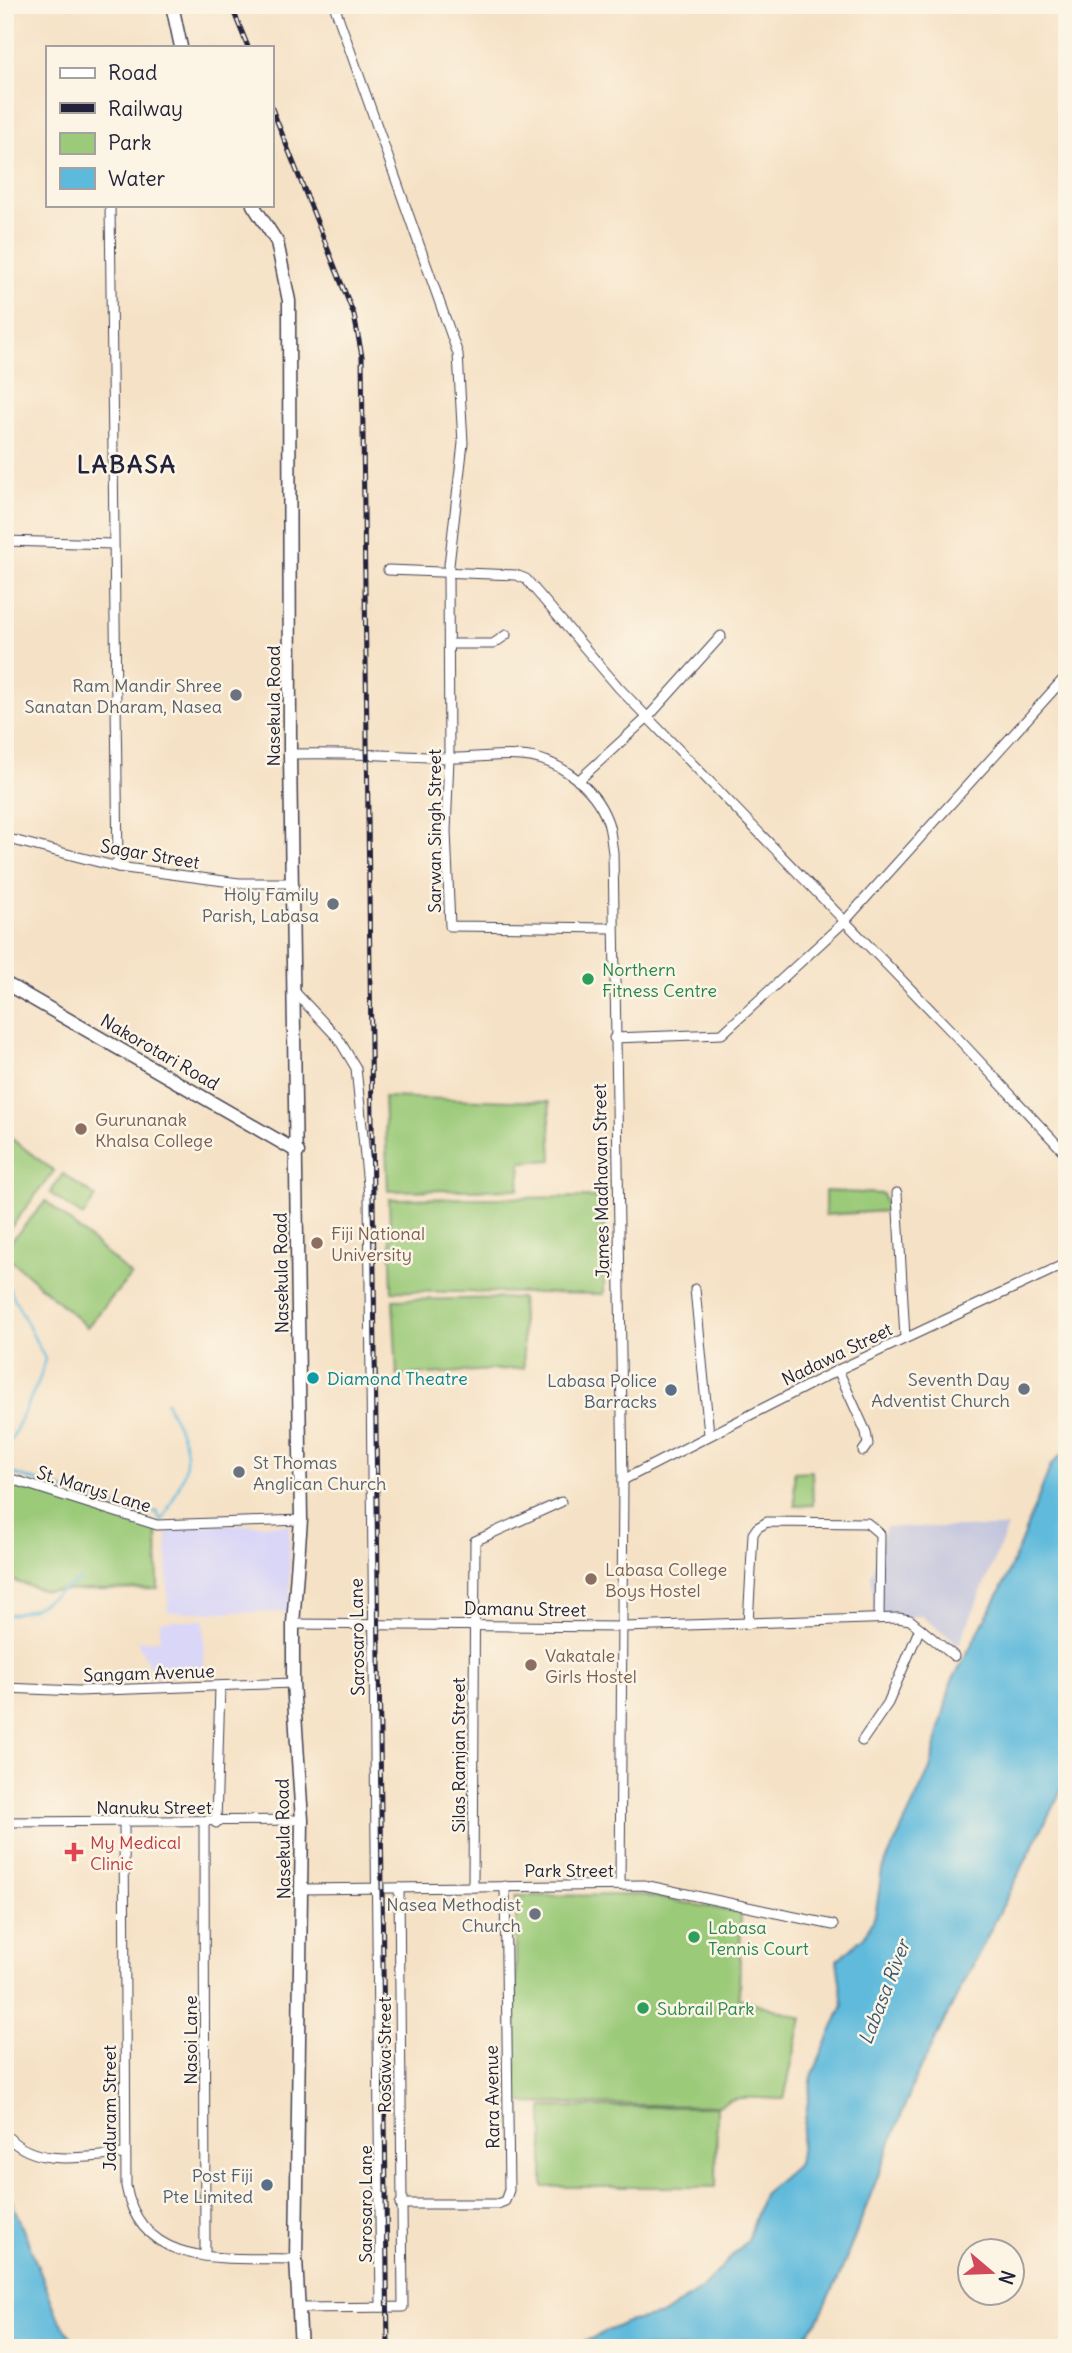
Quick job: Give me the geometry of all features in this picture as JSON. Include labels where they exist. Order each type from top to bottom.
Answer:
[{"type":"main road","points":[[172,5],[181,46]]},
{"type":"main road","name":"Nasekula Road","points":[[254,206],[277,242],[289,301],[290,754],[298,1152],[301,1520],[293,1624],[293,1684],[302,1820],[296,2259],[301,2348]]},
{"type":"main road","name":"Nakorotari Road","points":[[5,983],[298,1152]]},
{"type":"street","name":"Sarwan Singh Street","points":[[334,5],[458,354],[463,443],[448,574],[449,758],[446,831],[450,926],[613,928]]},
{"type":"street","points":[[110,206],[118,867]]},
{"type":"street","points":[[5,541],[113,544]]},
{"type":"street","points":[[388,570],[516,575],[526,579],[619,688],[649,716],[1067,1155]]},
{"type":"street","points":[[449,644],[493,644],[506,635]]},
{"type":"street","points":[[578,781],[649,716],[721,636]]},
{"type":"street","points":[[614,1038],[722,1034],[845,922],[1067,675]]},
{"type":"street","name":"James Madhavan Street","points":[[290,754],[369,752],[449,758],[523,756],[563,769],[596,801],[608,821],[613,852],[623,1480],[620,1885]]},
{"type":"street","name":"Sagar Street","points":[[5,838],[118,867],[239,883],[293,883]]},
{"type":"street","name":"Sarosaro Lane","points":[[293,990],[338,1038],[356,1068],[369,1195],[372,1627],[379,1888],[381,2307]]},
{"type":"street","points":[[897,1193],[905,1338]]},
{"type":"street","name":"Nadawa Street","points":[[623,1480],[838,1370],[1067,1263]]},
{"type":"street","points":[[695,1289],[709,1434]]},
{"type":"street","points":[[838,1370],[866,1433],[868,1444],[863,1451]]},
{"type":"street","name":"St. Marys Lane","points":[[5,1477],[157,1525],[301,1520]]},
{"type":"street","name":"Silas Ramjan Street","points":[[473,1887],[475,1541],[561,1502]]},
{"type":"street","points":[[748,1624],[753,1534],[767,1522],[867,1523],[875,1527],[880,1534],[879,1618]]},
{"type":"street","name":"Damanu Street","points":[[293,1624],[372,1627],[378,1622],[624,1627],[910,1619],[954,1656]]},
{"type":"street","points":[[862,1741],[888,1703],[920,1628]]},
{"type":"street","name":"Sangam Avenue","points":[[5,1688],[78,1691],[293,1684]]},
{"type":"street","points":[[216,1823],[220,1687]]},
{"type":"street","name":"Nanuku Street","points":[[5,1822],[216,1823],[302,1820]]},
{"type":"street","name":"Jaduram Street","points":[[124,1823],[125,2154],[130,2208],[154,2239],[177,2252],[205,2256],[296,2259]]},
{"type":"street","name":"Nasoi Lane","points":[[204,1823],[205,2256]]},
{"type":"street","name":"Park Street","points":[[302,1889],[620,1885],[664,1887],[833,1925]]},
{"type":"street","name":"Rara Avenue","points":[[400,2204],[497,2204],[505,2201],[509,2190],[505,1886]]},
{"type":"street","name":"Rosawa Street","points":[[381,2307],[403,2307],[399,1888]]},
{"type":"street","points":[[9,2138],[29,2154],[42,2157],[125,2154]]},
{"type":"street","points":[[300,2308],[381,2307]]},
{"type":"shaded area","points":[[167,1525],[289,1525],[290,1612],[168,1612]]},
{"type":"shaded area","points":[[886,1527],[1008,1527],[959,1645],[920,1615],[877,1625],[871,1575]]},
{"type":"shaded area","points":[[204,1620],[204,1675],[154,1675],[137,1641],[160,1640],[160,1621]]},
{"type":"green space","points":[[384,1097],[549,1102],[552,1160],[521,1162],[519,1189],[388,1191]]},
{"type":"green space","points":[[8,1136],[54,1171],[5,1235],[5,1140]]},
{"type":"green space","points":[[63,1174],[96,1197],[83,1216],[50,1193]]},
{"type":"green space","points":[[825,1191],[883,1194],[887,1211],[825,1215]]},
{"type":"green space","points":[[604,1197],[604,1294],[392,1291],[389,1199]]},
{"type":"green space","points":[[46,1201],[131,1275],[87,1327],[5,1255],[5,1248]]},
{"type":"green space","points":[[521,1298],[524,1368],[397,1376],[393,1300]]},
{"type":"green space","points":[[812,1471],[813,1505],[795,1506],[794,1472]]},
{"type":"green space","points":[[5,1481],[157,1525],[158,1589],[44,1591],[5,1578]]},
{"type":"green space","name":"Subrail Park","points":[[642,1895],[741,1913],[739,1998],[802,2018],[784,2099],[741,2098],[732,2099],[719,2106],[516,2103],[516,1896]]},
{"type":"green space","points":[[543,2107],[717,2107],[716,2187],[543,2187]]},
{"type":"water","name":"Labasa River","points":[[1067,1449],[1067,1779],[916,2077],[839,2277],[817,2322],[796,2348],[571,2348],[627,2322],[663,2315],[701,2289],[748,2240],[763,2194],[798,2164],[812,2076],[843,2005],[837,1960],[865,1936],[876,1911],[882,1870],[930,1769],[951,1683],[1005,1582],[1051,1465]]},
{"type":"water","points":[[5,2184],[58,2317],[78,2348],[5,2348]]},
{"type":"waterway","points":[[5,1280],[45,1359],[40,1378],[5,1453]]},
{"type":"waterway","points":[[5,1471],[146,1516],[156,1511],[161,1521],[179,1486],[186,1462],[184,1441],[166,1402]]},
{"type":"waterway","points":[[5,1616],[32,1609],[80,1580]]},
{"type":"railway","points":[[231,5],[248,46]]},
{"type":"railway","points":[[273,111],[354,315],[362,356],[388,2348]]},
{"type":"place","name":"Ram Mandir Shree Sanatan Dharam, Nasea","points":[[236,695]]},
{"type":"place","name":"Holy Family Parish, Labasa","points":[[333,904]]},
{"type":"place","name":"Northern Fitness Centre","points":[[588,979]]},
{"type":"place","name":"Gurunanak Khalsa College","points":[[81,1129]]},
{"type":"place","name":"Fiji National University","points":[[317,1243]]},
{"type":"place","name":"Diamond Theatre","points":[[313,1378]]},
{"type":"place","name":"Seventh Day Adventist Church","points":[[1024,1389]]},
{"type":"place","name":"Labasa Police Barracks","points":[[671,1390]]},
{"type":"place","name":"St Thomas Anglican Church","points":[[239,1472]]},
{"type":"place","name":"Labasa College Boys Hostel","points":[[591,1579]]},
{"type":"place","name":"Vakatale Girls Hostel","points":[[531,1665]]},
{"type":"place","name":"My Medical Clinic","points":[[74,1852]]},
{"type":"place","name":"Nasea Methodist Church","points":[[535,1914]]},
{"type":"place","name":"Labasa Tennis Court","points":[[694,1937]]},
{"type":"place","name":"Subrail Park","points":[[643,2008]]},
{"type":"place","name":"Post Fiji Pte Limited","points":[[267,2185]]},
{"type":"district","name":"LABASA","points":[[127,464]]}]
